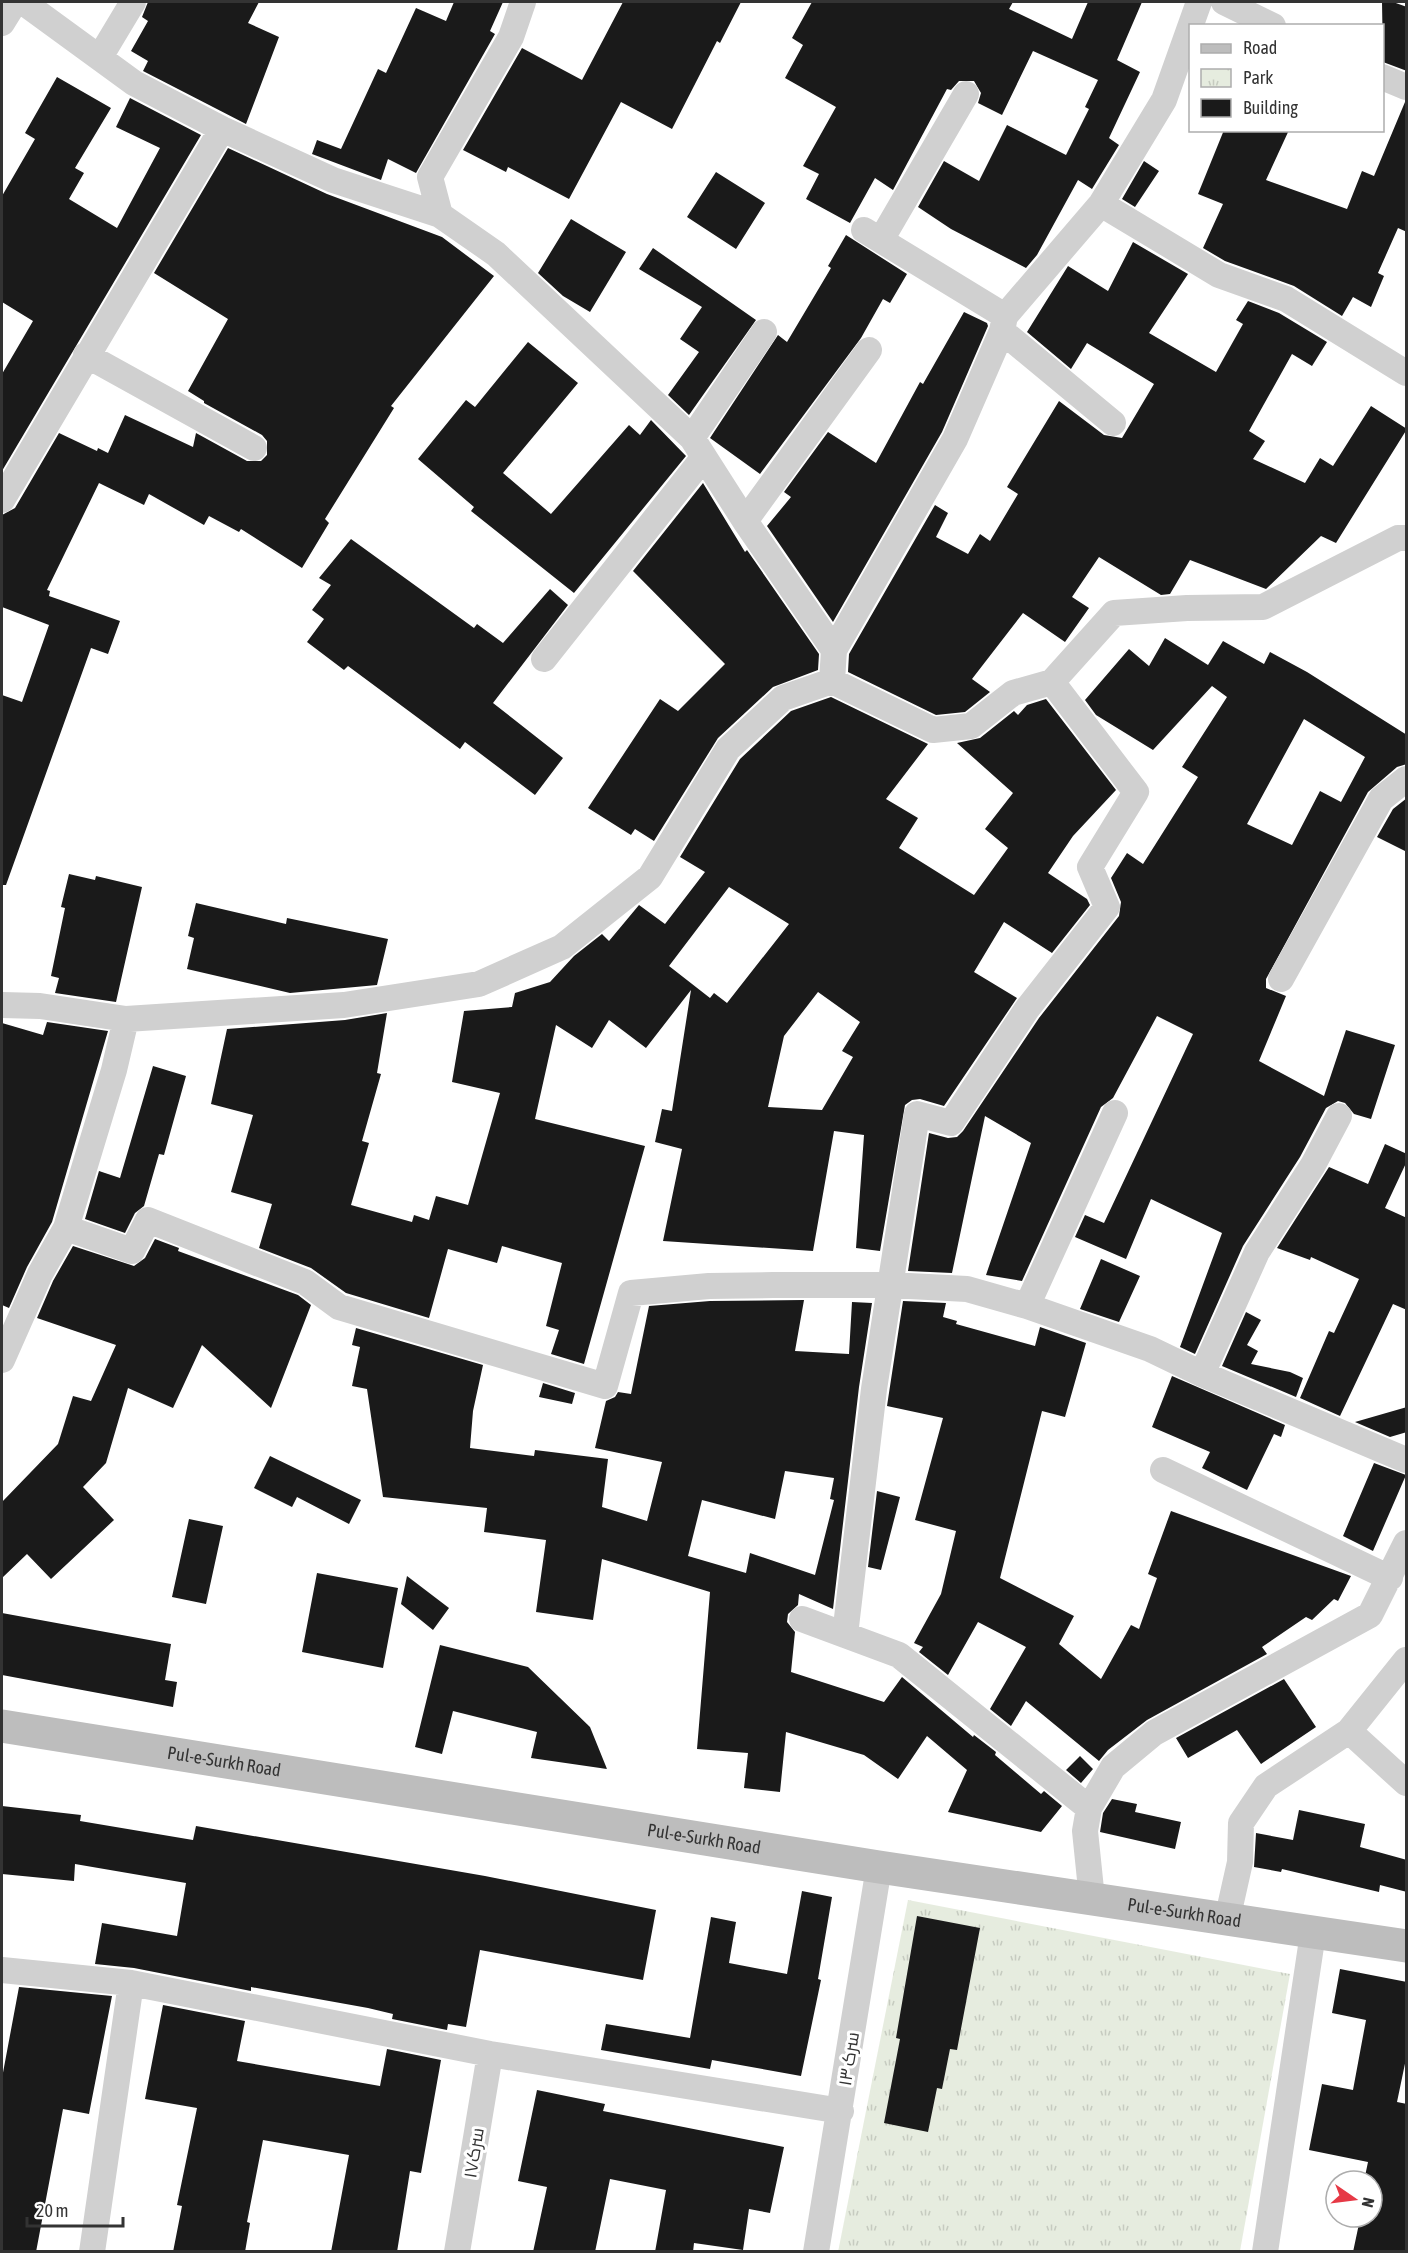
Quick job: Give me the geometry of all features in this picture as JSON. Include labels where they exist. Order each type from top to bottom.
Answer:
[{"type":"street","points":[[2,23],[15,2]]},
{"type":"street","points":[[23,2],[134,83],[222,129],[333,180],[440,215],[496,254],[698,447],[745,521],[834,650]]},
{"type":"street","points":[[100,57],[133,2]]},
{"type":"street","points":[[440,215],[430,177],[511,37],[523,2]]},
{"type":"street","points":[[1191,24],[1199,2]]},
{"type":"street","points":[[1224,2],[1269,24]]},
{"type":"street","points":[[832,681],[834,650],[955,439],[1004,323],[1101,204],[1164,100],[1189,30]]},
{"type":"street","points":[[1384,77],[1407,87]]},
{"type":"street","points":[[966,94],[872,235],[1004,323],[1113,423]]},
{"type":"street","points":[[2,500],[222,129]]},
{"type":"street","points":[[1101,204],[1219,274],[1286,299],[1407,373]]},
{"type":"street","points":[[544,660],[698,447],[764,332]]},
{"type":"street","points":[[745,521],[869,350]]},
{"type":"street","points":[[86,355],[254,448]]},
{"type":"street","points":[[2,1005],[40,1006],[126,1019],[344,1005],[479,984],[562,947],[650,877],[728,749],[783,698],[832,681],[933,730],[971,726],[1013,693],[1052,682],[1114,614],[1187,608],[1263,607],[1404,531]]},
{"type":"street","points":[[845,1635],[890,1285],[918,1114],[951,1122],[1027,1008],[1107,907],[1090,867],[1136,792],[1052,682]]},
{"type":"street","points":[[1281,979],[1381,799],[1407,779]]},
{"type":"street","points":[[2,1360],[40,1274],[66,1228],[114,1070],[126,1019]]},
{"type":"street","points":[[1027,1306],[1115,1113]]},
{"type":"street","points":[[1202,1374],[1257,1252],[1313,1166],[1339,1116]]},
{"type":"street","points":[[66,1228],[132,1251],[148,1220],[305,1282],[339,1307],[605,1386],[631,1293],[709,1286],[890,1285],[967,1289],[1027,1306],[1150,1349],[1202,1374],[1407,1460]]},
{"type":"street","points":[[1163,1470],[1390,1578]]},
{"type":"street","points":[[1092,1899],[1085,1831],[1089,1808],[1113,1767],[1154,1733],[1370,1615],[1407,1543]]},
{"type":"street","points":[[802,1618],[899,1654],[1089,1808]]},
{"type":"street","points":[[1227,1920],[1240,1862],[1241,1823],[1266,1786],[1349,1731],[1407,1660]]},
{"type":"street","name":"Pul-e-Surkh Road","points":[[2,1726],[879,1867],[1407,1946]]},
{"type":"street","points":[[1349,1731],[1407,1783]]},
{"type":"street","name":"سرک ۱۳","points":[[816,2252],[841,2111],[879,1867]]},
{"type":"street","points":[[1264,2252],[1313,1933]]},
{"type":"street","points":[[2,1970],[131,1983],[490,2054],[841,2111]]},
{"type":"street","points":[[92,2252],[131,1983]]},
{"type":"street","name":"سرک۱۷","points":[[457,2252],[490,2054]]},
{"type":"green space","points":[[908,1900],[1290,1974],[1240,2251],[838,2252]]},
{"type":"building","points":[[148,2],[259,2],[248,23],[279,37],[246,124],[143,71],[148,61],[131,51],[148,21],[142,17]]},
{"type":"building","points":[[454,2],[503,2],[490,31],[495,34],[416,173],[388,159],[381,180],[312,154],[317,140],[341,149],[378,69],[386,73],[416,8],[446,21]]},
{"type":"building","points":[[623,2],[741,2],[720,43],[717,41],[672,129],[621,102],[569,199],[508,167],[506,172],[463,150],[522,48],[582,80]]},
{"type":"building","points":[[812,2],[1013,2],[1009,9],[1072,39],[1088,2],[1142,2],[1117,60],[1140,72],[1109,138],[1119,145],[1092,189],[1078,180],[1037,255],[1026,268],[951,229],[918,207],[944,161],[979,181],[1007,125],[1066,155],[1089,109],[1085,107],[1098,80],[1033,51],[1002,115],[978,103],[981,93],[974,81],[959,81],[951,90],[947,89],[893,190],[875,178],[850,223],[806,199],[819,174],[803,166],[836,107],[785,78],[803,45],[792,38]]},
{"type":"building","points":[[1382,2],[1393,2],[1407,7],[1407,71],[1384,62]]},
{"type":"building","points":[[57,77],[111,108],[75,168],[84,173],[69,199],[117,228],[160,148],[116,127],[130,98],[201,135],[2,471],[2,374],[33,321],[2,302],[2,196],[35,139],[25,133]]},
{"type":"building","points":[[1405,102],[1407,232],[1398,228],[1378,273],[1384,276],[1371,307],[1353,297],[1342,316],[1294,286],[1225,261],[1203,248],[1223,204],[1198,194],[1223,132],[1288,132],[1266,180],[1347,209],[1362,171],[1374,176]]},
{"type":"building","points":[[228,148],[327,194],[442,237],[494,276],[391,406],[394,408],[325,519],[329,523],[302,568],[241,529],[239,532],[209,516],[204,525],[149,494],[144,505],[99,483],[47,590],[50,591],[49,596],[120,621],[108,654],[91,648],[6,885],[2,885],[2,695],[22,702],[49,625],[2,607],[2,515],[15,508],[59,433],[97,451],[98,448],[108,453],[125,415],[193,447],[196,433],[247,461],[261,461],[267,455],[267,441],[262,435],[204,403],[188,391],[228,319],[154,273]]},
{"type":"building","points":[[1144,161],[1159,171],[1135,207],[1122,199]]},
{"type":"building","points":[[716,172],[765,203],[736,249],[687,217]]},
{"type":"building","points":[[571,219],[626,252],[590,312],[563,296],[538,273]]},
{"type":"building","points":[[846,235],[907,274],[890,303],[883,299],[861,338],[760,474],[710,438],[778,335],[787,342],[831,268],[828,266]]},
{"type":"building","points":[[1133,242],[1188,274],[1149,333],[1216,372],[1243,324],[1236,320],[1248,301],[1279,313],[1327,342],[1312,366],[1292,354],[1249,431],[1265,441],[1253,459],[1305,483],[1320,458],[1333,466],[1371,406],[1407,429],[1336,543],[1321,536],[1266,589],[1190,560],[1170,594],[1161,595],[1099,557],[1072,597],[1089,608],[1065,642],[1023,613],[972,679],[990,692],[965,712],[936,715],[848,672],[849,654],[935,505],[948,513],[936,537],[968,554],[980,534],[990,541],[1018,494],[1007,487],[1059,401],[1104,435],[1122,438],[1154,384],[1087,343],[1071,369],[1027,332],[1068,266],[1108,291]]},
{"type":"building","points":[[653,248],[756,320],[689,415],[668,395],[699,352],[680,339],[702,307],[639,269]]},
{"type":"building","points":[[964,312],[987,323],[988,326],[942,432],[833,622],[767,526],[791,497],[784,492],[828,432],[876,463],[920,382],[923,384]]},
{"type":"building","points":[[528,342],[578,383],[503,473],[551,514],[629,425],[640,435],[651,420],[686,456],[574,593],[471,511],[474,507],[418,459],[466,400],[475,407]]},
{"type":"building","points":[[703,483],[745,552],[747,550],[819,654],[818,670],[773,687],[718,738],[654,841],[635,829],[631,835],[588,808],[660,699],[678,711],[725,664],[633,571]]},
{"type":"building","points":[[351,539],[474,628],[477,624],[503,643],[550,589],[568,605],[493,703],[563,758],[535,795],[465,742],[460,749],[348,666],[344,670],[307,642],[324,619],[312,610],[331,585],[319,578]]},
{"type":"building","points":[[1165,638],[1208,665],[1223,641],[1264,664],[1270,652],[1307,672],[1407,735],[1407,764],[1397,767],[1368,792],[1266,979],[1266,988],[1286,996],[1259,1061],[1324,1096],[1346,1030],[1395,1045],[1371,1119],[1354,1114],[1345,1103],[1338,1101],[1326,1108],[1300,1157],[1243,1246],[1195,1354],[1180,1347],[1222,1233],[1151,1199],[1126,1259],[1075,1237],[1085,1215],[1104,1223],[1193,1034],[1157,1016],[1113,1098],[1101,1107],[1022,1281],[986,1275],[1031,1143],[985,1116],[952,1273],[908,1271],[929,1133],[948,1138],[957,1137],[963,1131],[1039,1018],[1119,916],[1121,902],[1111,878],[1127,853],[1143,864],[1198,777],[1182,767],[1227,697],[1212,686],[1153,750],[1096,715],[1085,700],[1129,649],[1149,666]],"holes":[[[1304,719],[1365,757],[1341,802],[1320,791],[1292,845],[1247,824]]]},
{"type":"building","points":[[831,697],[928,744],[886,799],[918,818],[899,848],[974,895],[1008,848],[985,829],[1013,793],[957,743],[980,738],[1014,711],[1018,715],[1027,705],[1046,699],[1116,790],[1073,836],[1048,873],[1087,899],[1090,905],[1052,953],[1004,922],[974,972],[1017,998],[944,1106],[920,1099],[912,1100],[905,1105],[880,1251],[856,1248],[864,1135],[834,1131],[813,1251],[663,1241],[682,1149],[655,1142],[662,1109],[672,1111],[691,990],[646,1048],[609,1020],[592,1048],[556,1025],[535,1119],[645,1146],[584,1364],[551,1354],[559,1330],[546,1326],[562,1263],[502,1246],[497,1263],[448,1249],[429,1318],[346,1293],[311,1268],[259,1248],[272,1204],[231,1192],[253,1115],[211,1104],[227,1029],[345,1020],[387,1013],[377,1073],[381,1074],[362,1141],[369,1143],[351,1205],[412,1222],[414,1215],[429,1220],[436,1196],[468,1205],[500,1093],[452,1082],[464,1011],[512,1007],[515,993],[550,982],[574,956],[602,934],[609,941],[639,905],[665,924],[705,872],[680,857],[740,759],[791,711]],"holes":[[[729,887],[789,924],[727,1003],[714,993],[710,998],[669,966]],[[818,992],[860,1022],[842,1051],[853,1057],[822,1110],[768,1107],[784,1036]]]},
{"type":"building","points":[[1407,798],[1407,852],[1377,837],[1393,809]]},
{"type":"building","points":[[69,874],[95,880],[96,876],[142,887],[116,1002],[55,993],[59,978],[51,976],[65,908],[61,907]]},
{"type":"building","points":[[196,903],[286,924],[287,918],[388,939],[377,985],[290,993],[187,969],[194,938],[188,936]]},
{"type":"building","points":[[47,1022],[108,1031],[52,1222],[27,1267],[9,1308],[2,1305],[2,1023],[43,1035]]},
{"type":"building","points":[[153,1066],[186,1076],[164,1155],[159,1154],[144,1206],[135,1213],[125,1233],[85,1219],[99,1171],[120,1178]]},
{"type":"building","points":[[1385,1144],[1407,1154],[1407,1161],[1385,1208],[1407,1218],[1407,1310],[1393,1304],[1340,1416],[1300,1398],[1329,1331],[1334,1333],[1359,1279],[1311,1257],[1310,1260],[1277,1248],[1329,1167],[1368,1184]]},
{"type":"building","points":[[155,1239],[179,1248],[178,1251],[298,1295],[311,1305],[271,1408],[202,1345],[173,1408],[128,1388],[106,1463],[83,1487],[114,1520],[51,1579],[27,1554],[2,1578],[2,1502],[58,1444],[73,1396],[91,1401],[116,1345],[37,1318],[53,1281],[73,1246],[134,1266],[145,1258]]},
{"type":"building","points":[[1101,1259],[1140,1276],[1119,1322],[1080,1309]]},
{"type":"building","points":[[804,1300],[795,1351],[849,1354],[852,1302],[872,1303],[859,1387],[833,1609],[799,1594],[798,1605],[788,1614],[787,1622],[795,1632],[791,1672],[884,1702],[902,1677],[973,1737],[974,1735],[996,1752],[995,1755],[1041,1794],[1044,1791],[1062,1806],[1041,1832],[948,1812],[967,1770],[927,1736],[898,1779],[864,1755],[786,1732],[780,1792],[744,1788],[748,1753],[697,1749],[710,1592],[602,1559],[593,1620],[536,1612],[546,1540],[484,1532],[487,1508],[383,1497],[367,1389],[352,1386],[360,1347],[352,1345],[356,1328],[483,1365],[473,1411],[470,1448],[534,1456],[535,1450],[608,1459],[602,1507],[647,1521],[662,1462],[595,1448],[606,1401],[615,1397],[618,1392],[631,1394],[649,1306],[710,1301]],"holes":[[[785,1471],[834,1478],[830,1499],[834,1500],[815,1575],[750,1553],[746,1573],[688,1556],[702,1500],[775,1519]]]},
{"type":"building","points":[[903,1301],[946,1303],[943,1317],[957,1321],[956,1324],[1035,1346],[1040,1327],[1086,1343],[1065,1417],[1042,1411],[1000,1578],[1074,1616],[1059,1644],[1101,1679],[1131,1625],[1139,1629],[1157,1578],[1148,1574],[1171,1511],[1351,1576],[1338,1601],[1334,1599],[1312,1620],[1306,1617],[1262,1647],[1267,1654],[1147,1720],[1108,1750],[1099,1761],[1026,1701],[1011,1726],[990,1709],[1026,1647],[978,1622],[948,1675],[919,1652],[923,1647],[914,1643],[941,1594],[956,1531],[915,1520],[943,1418],[887,1406]]},
{"type":"building","points":[[1246,1312],[1261,1320],[1247,1345],[1258,1351],[1251,1364],[1290,1372],[1303,1378],[1296,1397],[1222,1366]]},
{"type":"building","points":[[1172,1376],[1285,1425],[1281,1437],[1274,1434],[1247,1490],[1202,1468],[1210,1452],[1152,1427]]},
{"type":"building","points":[[543,1383],[575,1393],[572,1404],[539,1397]]},
{"type":"building","points":[[1407,1407],[1407,1432],[1390,1437],[1355,1422]]},
{"type":"building","points":[[270,1456],[361,1500],[349,1524],[297,1497],[292,1507],[254,1488]]},
{"type":"building","points":[[1374,1463],[1406,1475],[1373,1551],[1343,1536]]},
{"type":"building","points":[[877,1491],[900,1497],[881,1570],[868,1567]]},
{"type":"building","points":[[189,1519],[223,1526],[206,1604],[172,1597]]},
{"type":"building","points":[[317,1573],[398,1588],[383,1668],[302,1652]]},
{"type":"building","points":[[407,1576],[449,1608],[433,1630],[401,1604]]},
{"type":"building","points":[[2,1613],[171,1644],[165,1680],[177,1682],[173,1707],[2,1675]]},
{"type":"building","points":[[440,1645],[528,1667],[590,1727],[607,1769],[531,1758],[537,1732],[453,1711],[442,1754],[415,1747]]},
{"type":"building","points":[[1284,1679],[1316,1727],[1261,1764],[1237,1730],[1188,1758],[1176,1738]]},
{"type":"building","points":[[1080,1756],[1093,1769],[1081,1783],[1066,1770]]},
{"type":"building","points":[[1112,1799],[1137,1804],[1135,1812],[1181,1822],[1175,1849],[1100,1832],[1103,1813]]},
{"type":"building","points":[[2,1806],[81,1815],[80,1821],[193,1840],[196,1826],[485,1876],[656,1910],[643,1980],[480,1950],[466,2027],[448,2024],[447,2030],[392,2019],[393,2014],[368,2008],[251,1987],[251,1991],[134,1968],[95,1964],[102,1923],[177,1936],[186,1883],[75,1864],[74,1881],[2,1874]]},
{"type":"building","points":[[1299,1810],[1365,1824],[1360,1847],[1407,1860],[1407,1892],[1380,1885],[1379,1892],[1282,1869],[1281,1872],[1254,1867],[1256,1833],[1293,1840]]},
{"type":"building","points":[[802,1891],[832,1897],[818,1979],[821,1980],[801,2076],[712,2060],[710,2069],[601,2050],[606,2024],[690,2038],[711,1917],[736,1922],[729,1963],[787,1974]]},
{"type":"building","points":[[917,1916],[980,1928],[957,2050],[950,2049],[942,2089],[937,2088],[928,2132],[884,2123],[900,2039],[896,2038]]},
{"type":"building","points":[[1340,1969],[1407,1982],[1407,2054],[1397,2102],[1407,2104],[1407,2252],[1353,2252],[1358,2229],[1384,2229],[1384,2169],[1367,2169],[1368,2162],[1309,2150],[1322,2084],[1353,2090],[1366,2020],[1332,2013]]},
{"type":"building","points":[[19,1987],[112,1996],[89,2114],[63,2109],[36,2252],[2,2252],[2,2078]]},
{"type":"building","points":[[163,2005],[245,2021],[237,2061],[380,2086],[387,2049],[441,2060],[421,2173],[410,2171],[397,2252],[331,2252],[349,2155],[263,2140],[247,2222],[250,2223],[245,2252],[173,2252],[182,2206],[177,2205],[197,2108],[145,2099]]},
{"type":"building","points":[[537,2090],[605,2104],[603,2111],[784,2147],[770,2213],[749,2209],[743,2250],[694,2243],[693,2252],[655,2252],[666,2190],[610,2179],[595,2252],[533,2252],[547,2187],[518,2181]]}]
